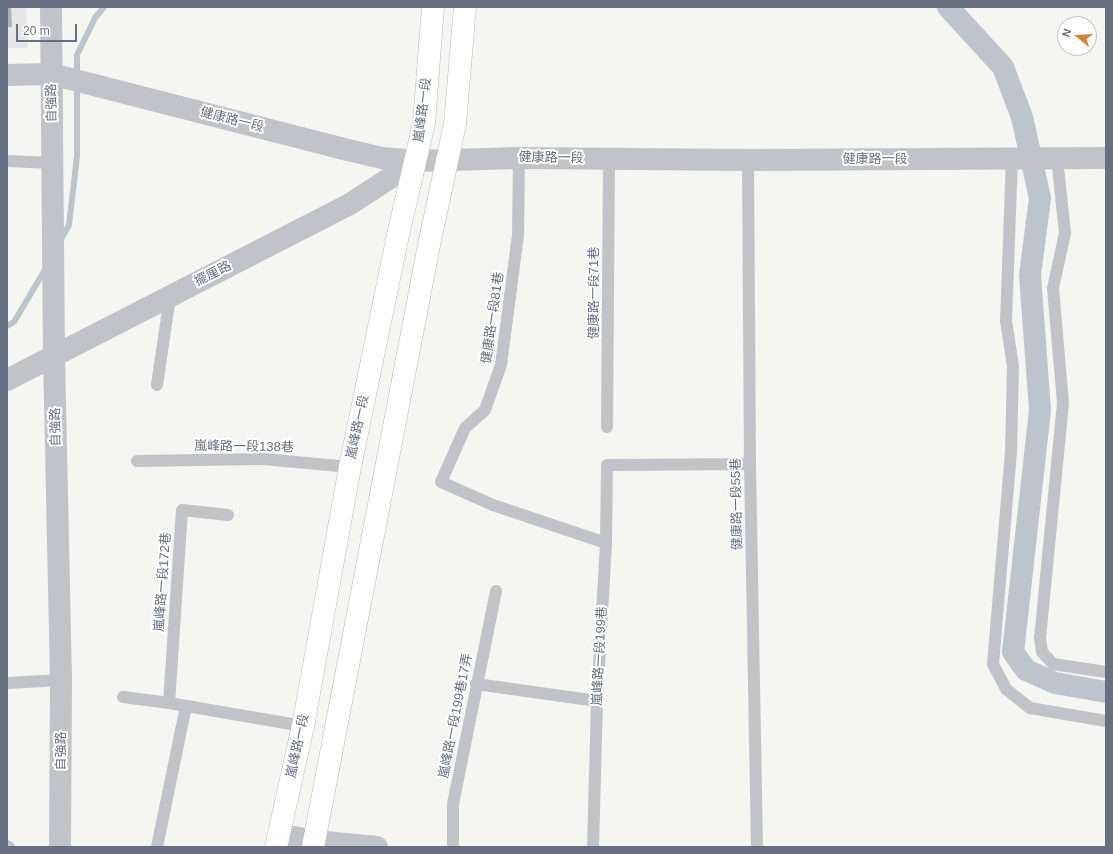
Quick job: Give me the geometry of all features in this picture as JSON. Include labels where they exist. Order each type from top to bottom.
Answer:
[{"type":"main road","name":"嵐峰路一段","points":[[278,841],[303,726],[350,467],[398,235],[424,123],[433,7]]},
{"type":"main road","points":[[313,844],[430,240],[455,124],[465,7]]},
{"type":"street","name":"自強路","points":[[51,7],[54,357],[61,680],[60,847]]},
{"type":"street","name":"健康路一段","points":[[7,75],[51,74],[348,150],[382,158],[416,161],[519,158],[748,160],[1106,158]]},
{"type":"street","name":"擺厘路","points":[[7,380],[350,204],[416,161]]},
{"type":"street","points":[[278,841],[377,847]]},
{"type":"lane","name":"健康路一段81巷","points":[[519,158],[518,235],[501,365],[485,410],[465,428],[441,482],[493,505],[606,543]]},
{"type":"lane","points":[[1012,158],[1006,321],[1013,366],[1010,452],[993,664],[1006,689],[1030,708],[1106,721]]},
{"type":"lane","points":[[1056,158],[1065,233],[1053,288],[1064,403],[1040,638],[1042,652],[1053,664],[1106,672]]},
{"type":"lane","name":"健康路一段71巷","points":[[606,427],[609,159]]},
{"type":"lane","name":"健康路一段55巷","points":[[748,160],[750,464],[757,847]]},
{"type":"lane","points":[[7,161],[53,163]]},
{"type":"lane","points":[[157,385],[170,297]]},
{"type":"lane","name":"嵐峰路一段138巷","points":[[137,461],[263,459],[350,467]]},
{"type":"lane","name":"嵐峰路一段199巷","points":[[593,847],[597,701],[606,543],[607,465],[750,464]]},
{"type":"lane","name":"嵐峰路一段172巷","points":[[169,702],[182,510],[228,515]]},
{"type":"lane","name":"嵐峰路一段199巷17弄","points":[[453,847],[453,804],[476,684],[496,591]]},
{"type":"lane","points":[[7,683],[61,680]]},
{"type":"lane","points":[[476,684],[597,701]]},
{"type":"lane","points":[[123,696],[169,702],[303,726]]},
{"type":"lane","points":[[157,847],[186,706]]},
{"type":"shaded area","points":[[7,7],[26,7],[28,48],[7,48]]},
{"type":"building","points":[[7,7],[11,7],[12,27],[7,27]]},
{"type":"waterway","points":[[60,241],[69,225],[77,156],[77,55],[95,18],[104,7]]},
{"type":"waterway","points":[[948,7],[1003,67],[1022,117],[1040,198],[1030,275],[1040,410],[1013,652],[1026,670],[1055,683],[1106,692]]},
{"type":"waterway","points":[[7,326],[14,322],[46,268]]}]
